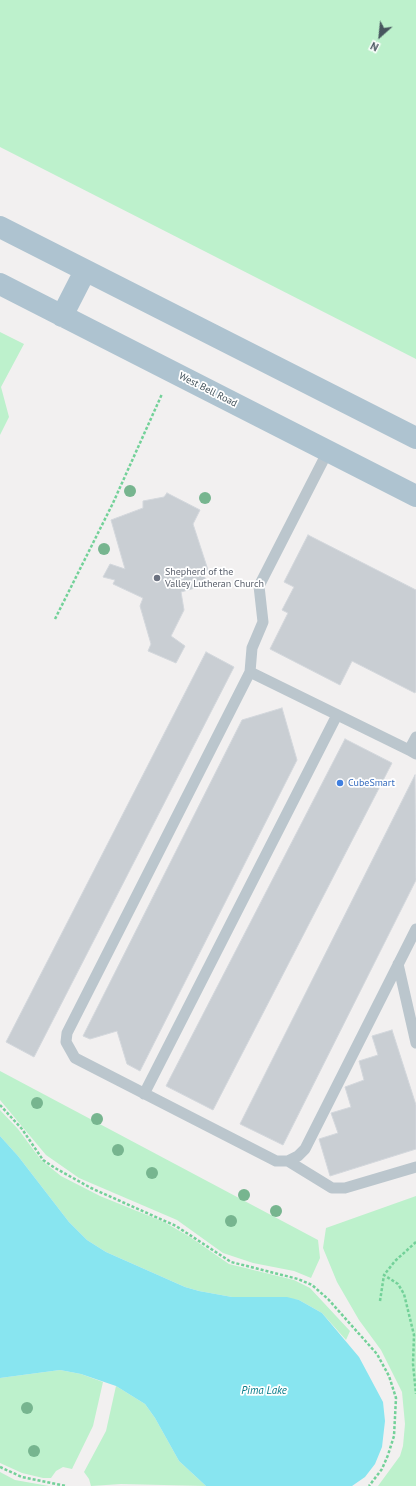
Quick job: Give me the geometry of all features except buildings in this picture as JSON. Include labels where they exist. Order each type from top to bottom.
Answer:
[{"type":"main road","points":[[0,227],[416,438]]},
{"type":"main road","points":[[62,316],[85,271]]},
{"type":"main road","name":"West Bell Road","points":[[0,284],[416,496]]},
{"type":"lane","points":[[328,451],[259,586],[263,622],[252,648],[250,672],[67,1033],[66,1042],[70,1052],[75,1058],[276,1161],[288,1161],[298,1156],[304,1149],[416,929]]},
{"type":"lane","points":[[250,672],[412,752],[416,736]]},
{"type":"lane","points":[[144,1094],[336,715]]},
{"type":"lane","points":[[398,964],[416,1043]]},
{"type":"lane","points":[[288,1161],[332,1188],[345,1188],[416,1167]]},
{"type":"path","points":[[54,619],[113,503],[162,394]]},
{"type":"path","points":[[0,1105],[22,1129],[44,1160],[55,1168],[91,1188],[176,1226],[232,1262],[298,1279],[312,1285],[328,1299],[377,1354],[389,1376],[394,1393],[396,1413],[393,1441],[382,1469],[369,1486]]},
{"type":"path","points":[[380,1301],[384,1275],[394,1261],[416,1242]]},
{"type":"path","points":[[384,1275],[398,1284],[406,1299],[414,1335],[413,1364],[416,1394]]},
{"type":"path","points":[[0,1467],[22,1477],[66,1486]]},
{"type":"green space","points":[[0,0],[416,0],[416,359],[0,147]]},
{"type":"green space","points":[[0,332],[24,344],[1,387],[9,417],[0,435]]},
{"type":"green space","points":[[0,1071],[318,1240],[320,1258],[311,1278],[294,1271],[253,1263],[223,1253],[177,1220],[79,1178],[46,1155],[0,1100]]},
{"type":"green space","points":[[0,1110],[18,1129],[41,1160],[61,1176],[100,1196],[164,1222],[190,1237],[229,1264],[294,1280],[310,1288],[350,1331],[346,1340],[322,1313],[299,1300],[274,1297],[232,1297],[199,1291],[185,1287],[106,1252],[87,1240],[69,1222],[18,1156],[0,1136]]},
{"type":"green space","points":[[416,1196],[416,1486],[378,1486],[400,1456],[403,1446],[405,1424],[402,1392],[381,1350],[359,1320],[337,1282],[323,1248],[326,1228]]},
{"type":"green space","points":[[60,1370],[81,1374],[103,1382],[93,1426],[72,1469],[63,1467],[56,1471],[51,1478],[43,1478],[22,1473],[0,1463],[0,1378]]},
{"type":"green space","points":[[116,1386],[145,1404],[155,1418],[179,1461],[206,1486],[121,1484],[91,1486],[89,1479],[84,1472],[106,1431]]},
{"type":"green space","points":[[0,1472],[15,1480],[49,1486],[0,1486]]},
{"type":"water","name":"Pima Lake","points":[[0,1136],[18,1156],[69,1222],[87,1240],[106,1252],[185,1287],[199,1291],[232,1297],[287,1297],[299,1300],[322,1313],[359,1357],[383,1402],[385,1421],[382,1447],[375,1464],[365,1477],[352,1486],[206,1486],[179,1461],[155,1418],[145,1404],[116,1386],[81,1374],[60,1370],[0,1378]]},
{"type":"place","name":"Shepherd of the Valley Lutheran Church","points":[[157,578]]},
{"type":"place","name":"CubeSmart","points":[[340,783]]}]
